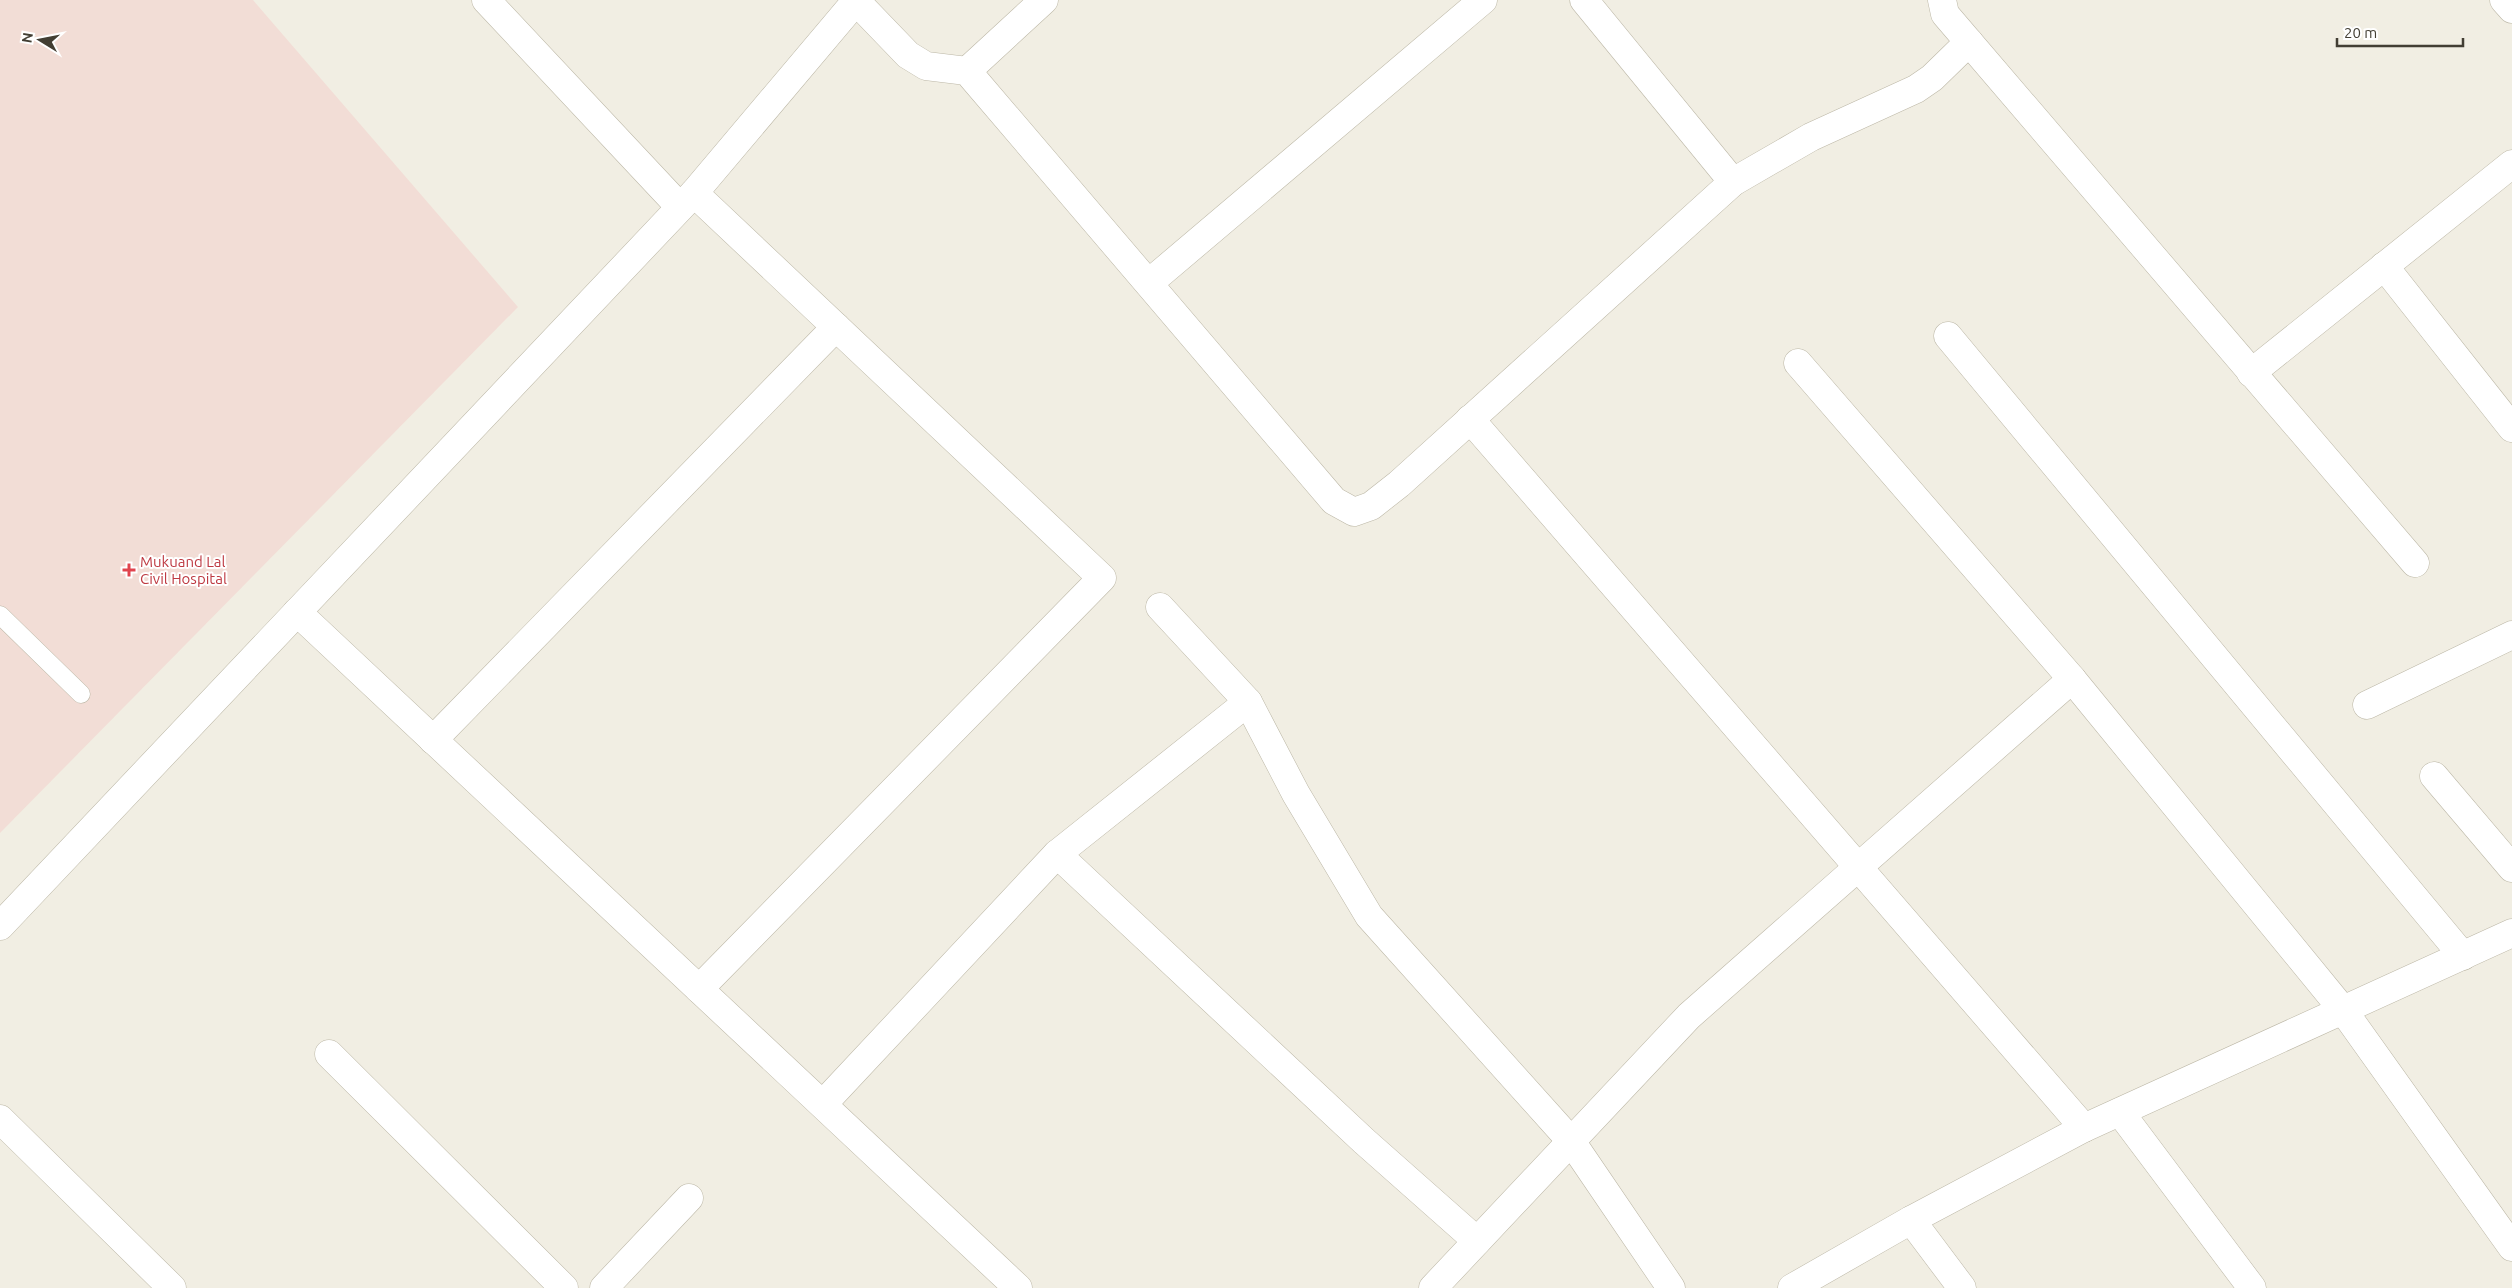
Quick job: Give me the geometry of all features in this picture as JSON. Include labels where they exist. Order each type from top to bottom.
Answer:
[{"type":"street","points":[[486,0],[687,200],[836,327],[1102,578],[699,989]]},
{"type":"street","points":[[0,926],[687,200],[855,0],[908,55],[926,66],[967,71],[1334,501],[1354,512],[1371,506],[1392,489],[1732,182],[1810,137],[1916,89],[1932,78],[1969,42]]},
{"type":"street","points":[[967,71],[1044,0]]},
{"type":"street","points":[[1149,283],[1483,0]]},
{"type":"street","points":[[1584,0],[1732,182]]},
{"type":"street","points":[[1942,0],[1945,14],[2415,563]]},
{"type":"street","points":[[2504,0],[2512,9]]},
{"type":"street","points":[[2251,373],[2512,164]]},
{"type":"street","points":[[2384,266],[2512,428]]},
{"type":"street","points":[[434,740],[836,327]]},
{"type":"street","points":[[1948,336],[2463,956]]},
{"type":"street","points":[[1798,363],[2072,679],[2343,1010],[2512,1246]]},
{"type":"street","points":[[1470,419],[2084,1128]]},
{"type":"street","points":[[1160,607],[1248,702],[1296,794],[1369,916],[1571,1141],[1671,1288]]},
{"type":"street","points":[[297,612],[1018,1288]]},
{"type":"street","points":[[2367,705],[2512,635]]},
{"type":"street","points":[[1433,1288],[1690,1016],[2072,679]]},
{"type":"street","points":[[823,1104],[1057,854],[1248,702]]},
{"type":"street","points":[[2434,776],[2512,868]]},
{"type":"street","points":[[1057,854],[1364,1141],[1477,1241]]},
{"type":"street","points":[[1792,1288],[1912,1220],[2084,1128],[2512,933]]},
{"type":"street","points":[[328,1054],[564,1288]]},
{"type":"street","points":[[2120,1112],[2252,1288]]},
{"type":"street","points":[[0,1120],[172,1288]]},
{"type":"street","points":[[604,1288],[688,1198]]},
{"type":"street","points":[[1912,1220],[1962,1288]]},
{"type":"lane","points":[[0,615],[81,694]]},
{"type":"shaded area","name":"Mukuand Lal Civil Hospital","points":[[0,0],[253,0],[518,307],[0,833]]},
{"type":"place","name":"Mukuand Lal Civil Hospital","points":[[129,570]]}]
